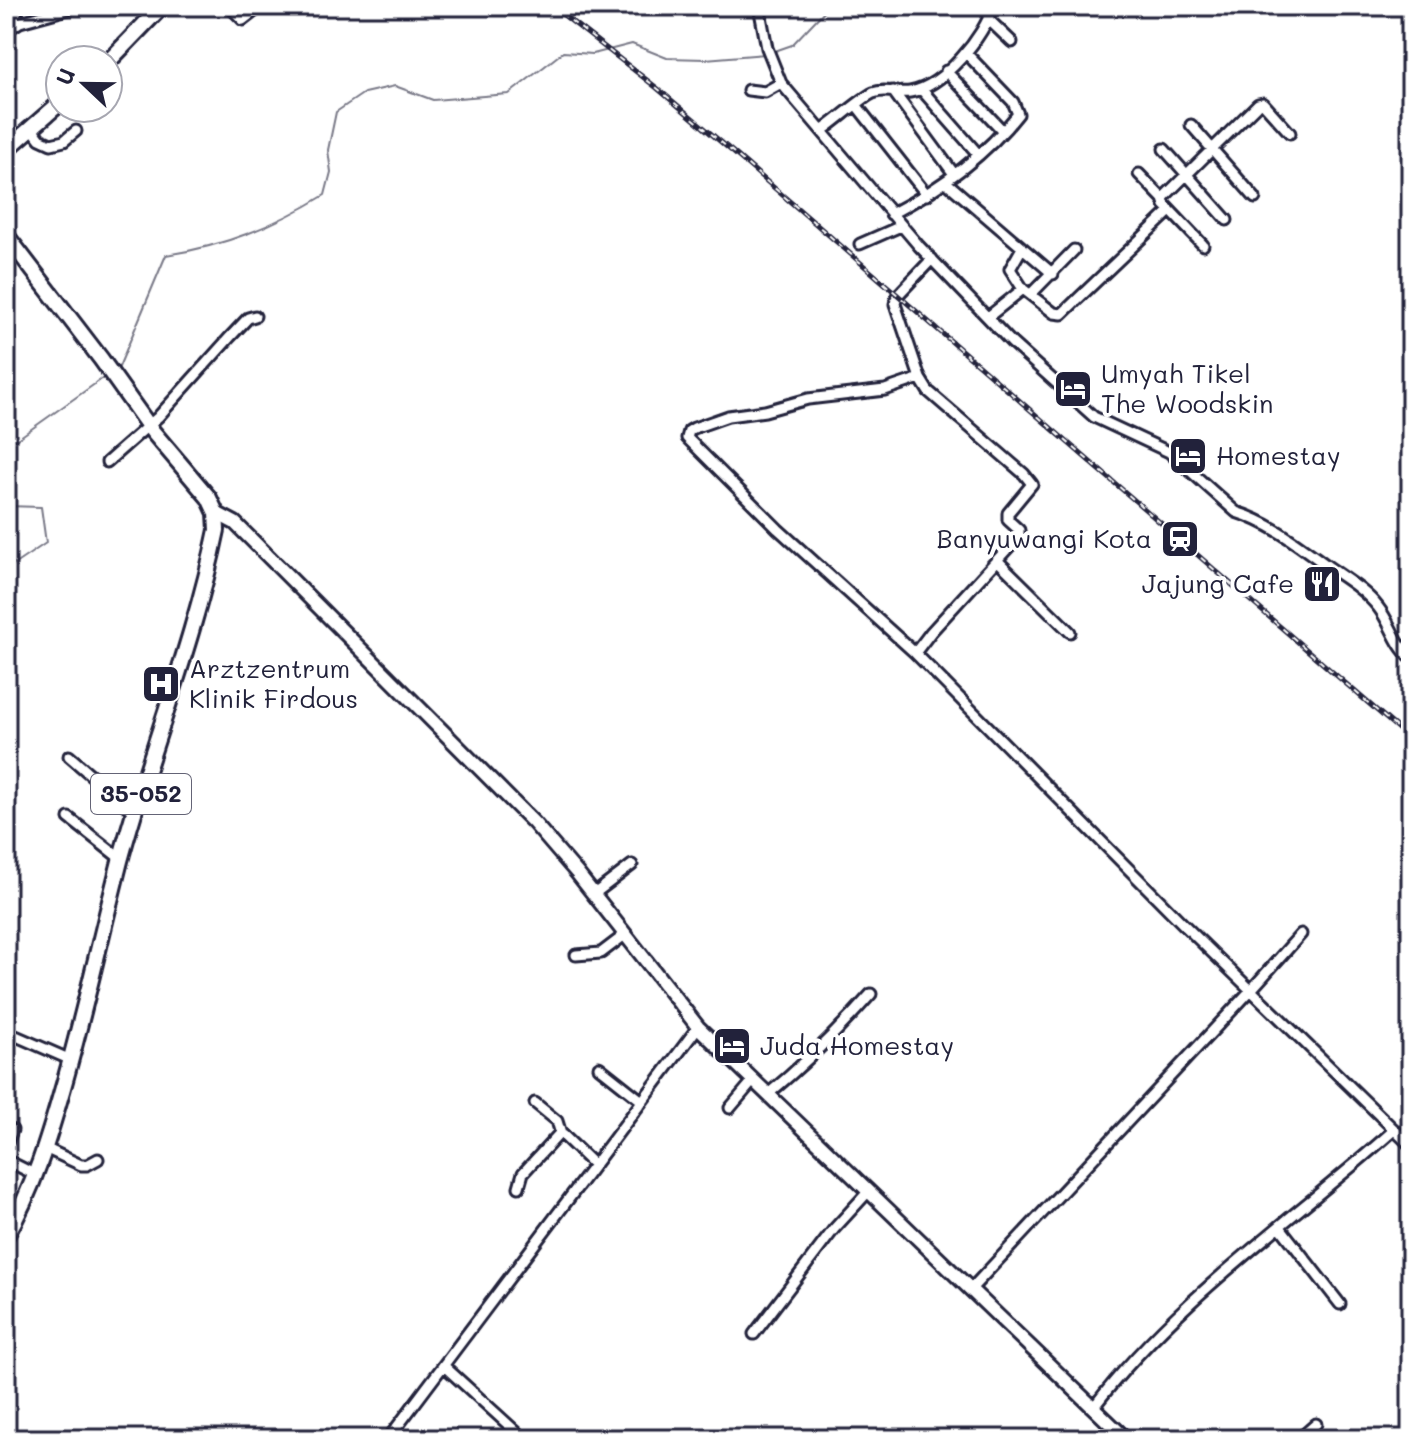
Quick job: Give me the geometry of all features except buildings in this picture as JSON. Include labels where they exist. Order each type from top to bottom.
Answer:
[{"type":"main road","points":[[124,45],[162,6]]},
{"type":"main road","points":[[6,150],[35,133],[44,122]]},
{"type":"main road","points":[[6,235],[148,425],[204,492],[216,513]]},
{"type":"main road","name":"35-052","points":[[6,1236],[36,1175],[71,1060],[121,859],[213,551],[216,513]]},
{"type":"street","points":[[8,30],[19,6]]},
{"type":"street","points":[[8,30],[20,22],[79,6]]},
{"type":"street","points":[[229,6],[243,20],[261,6]]},
{"type":"street","points":[[759,6],[767,48],[781,83],[901,226],[1031,362],[1094,417],[1114,429],[1158,446],[1236,512],[1249,515],[1282,532],[1367,594],[1380,609],[1402,650],[1411,658]]},
{"type":"street","points":[[823,130],[875,93],[906,93],[921,89],[946,71],[966,53],[989,20],[993,6]]},
{"type":"street","points":[[989,20],[1012,42]]},
{"type":"street","points":[[891,214],[946,182],[1017,116],[1018,110],[966,53]]},
{"type":"street","points":[[946,71],[1003,131]]},
{"type":"street","points":[[748,90],[765,92],[781,83]]},
{"type":"street","points":[[921,89],[978,154]]},
{"type":"street","points":[[893,91],[954,174]]},
{"type":"street","points":[[1163,199],[1261,103],[1290,133]]},
{"type":"street","points":[[857,106],[927,195]]},
{"type":"street","points":[[1191,125],[1255,198]]},
{"type":"street","points":[[35,133],[44,143],[57,144],[76,131]]},
{"type":"street","points":[[1164,149],[1227,220]]},
{"type":"street","points":[[1139,174],[1203,245]]},
{"type":"street","points":[[946,182],[1053,274]]},
{"type":"street","points":[[1022,248],[1010,269],[1027,292],[1054,313],[1062,314],[1170,211]]},
{"type":"street","points":[[860,244],[901,226]]},
{"type":"street","points":[[988,317],[1053,274],[1074,250]]},
{"type":"street","points":[[915,653],[1019,536],[1019,530],[1007,516],[1030,488],[1031,482],[928,391],[920,378],[895,304],[897,296],[932,259]]},
{"type":"street","points":[[107,462],[180,395],[248,318],[255,316]]},
{"type":"street","points":[[920,378],[885,390],[808,399],[765,411],[728,416],[694,428],[687,438],[778,529],[915,653],[1411,1146]]},
{"type":"street","points":[[216,513],[235,523],[534,823],[698,1027],[1126,1439]]},
{"type":"street","points":[[997,560],[1070,632]]},
{"type":"street","points":[[69,756],[135,813]]},
{"type":"street","points":[[69,818],[121,859]]},
{"type":"street","points":[[594,894],[632,865]]},
{"type":"street","points":[[576,955],[601,953],[626,934]]},
{"type":"street","points":[[971,1289],[1301,934]]},
{"type":"street","points":[[767,1095],[828,1041],[871,994]]},
{"type":"street","points":[[388,1439],[698,1027]]},
{"type":"street","points":[[16,1036],[71,1060]]},
{"type":"street","points":[[599,1067],[642,1101]]},
{"type":"street","points":[[730,1108],[753,1081]]},
{"type":"street","points":[[535,1103],[557,1121],[561,1134],[594,1165]]},
{"type":"street","points":[[6,1146],[12,1130]]},
{"type":"street","points":[[1093,1408],[1131,1361],[1187,1303],[1394,1130]]},
{"type":"street","points":[[519,1187],[523,1173],[561,1134]]},
{"type":"street","points":[[45,1148],[81,1165],[98,1159]]},
{"type":"street","points":[[6,1160],[36,1175]]},
{"type":"street","points":[[754,1334],[834,1229],[867,1193]]},
{"type":"street","points":[[1280,1227],[1340,1304]]},
{"type":"street","points":[[444,1366],[524,1439]]},
{"type":"street","points":[[1299,1439],[1316,1424]]},
{"type":"waterway","points":[[772,52],[792,45],[829,6]]},
{"type":"waterway","points":[[115,370],[119,367],[166,255],[209,246],[248,233],[325,195],[331,172],[328,150],[336,112],[364,93],[395,86],[433,100],[509,94],[563,52],[593,54],[632,44],[667,58],[705,59],[766,54]]},
{"type":"waterway","points":[[6,447],[106,376]]},
{"type":"waterway","points":[[6,506],[41,507],[46,543],[6,570]]},
{"type":"railway","points":[[552,6],[734,153],[1411,740]]},
{"type":"place","name":"Umyah Tikel The Woodskin","points":[[1073,389]]},
{"type":"place","name":"Homestay","points":[[1188,456]]},
{"type":"place","name":"Banyuwangi Kota","points":[[1180,539]]},
{"type":"place","name":"Jajung Cafe","points":[[1322,584]]},
{"type":"place","name":"Arztzentrum Klinik Firdous","points":[[161,684]]},
{"type":"place","name":"Juda Homestay","points":[[732,1046]]}]
